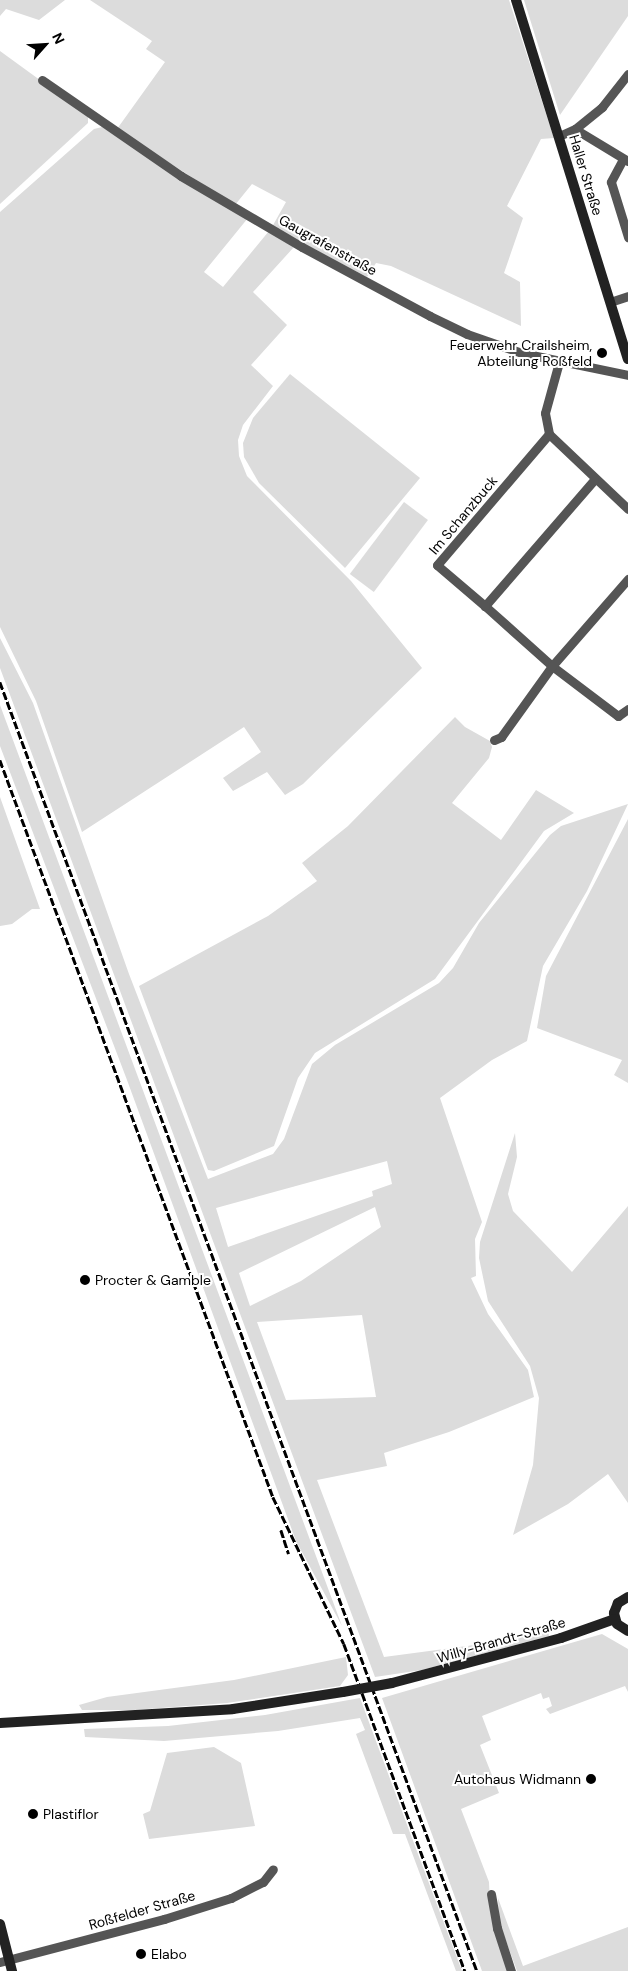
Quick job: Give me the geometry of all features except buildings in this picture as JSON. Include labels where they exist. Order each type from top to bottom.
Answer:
[{"type":"main road","name":"Haller Straße","points":[[516,0],[628,359]]},
{"type":"main road","points":[[628,1597],[618,1602],[615,1619],[628,1631]]},
{"type":"main road","name":"Willy-Brandt-Straße","points":[[0,1723],[233,1709],[343,1692],[392,1683],[561,1638],[615,1619]]},
{"type":"main road","name":"Roßfelder Straße","points":[[0,1924],[7,1965]]},
{"type":"street","points":[[559,136],[576,129],[602,107],[628,74]]},
{"type":"street","name":"Gaugrafenstraße","points":[[42,80],[181,176],[302,247],[467,334],[560,362],[628,375]]},
{"type":"street","points":[[576,129],[626,160],[611,182],[628,238]]},
{"type":"street","points":[[610,302],[628,296]]},
{"type":"street","points":[[560,362],[545,413],[549,434],[594,480],[628,509]]},
{"type":"street","name":"Im Schanzbuck","points":[[549,434],[437,565],[552,666],[618,716],[628,709]]},
{"type":"street","points":[[484,606],[594,480]]},
{"type":"street","points":[[494,740],[510,727],[552,666],[628,579]]},
{"type":"street","name":"Roßfelder Straße","points":[[7,1965],[231,1898],[264,1882],[273,1869]]},
{"type":"street","points":[[491,1894],[497,1928],[511,1971]]},
{"type":"shaded area","points":[[0,0],[65,0],[39,20],[6,9],[0,16]]},
{"type":"shaded area","points":[[90,0],[509,0],[554,138],[541,139],[507,206],[523,218],[504,273],[520,282],[521,326],[391,266],[376,263],[367,277],[272,227],[286,202],[252,184],[235,205],[117,129],[165,62],[146,49],[152,41]]},
{"type":"shaded area","points":[[524,0],[628,0],[628,16],[560,115]]},
{"type":"shaded area","points":[[0,51],[88,115],[88,123],[0,204]]},
{"type":"shaded area","points":[[102,127],[248,218],[204,272],[223,287],[269,231],[294,247],[253,292],[287,325],[251,365],[273,386],[243,425],[238,440],[239,456],[247,476],[351,581],[422,668],[303,784],[285,795],[267,772],[233,791],[223,778],[261,752],[244,727],[82,832],[36,701],[0,627],[0,212],[94,129]]},
{"type":"shaded area","points":[[290,374],[420,478],[345,568],[259,483],[244,457],[243,443],[253,418]]},
{"type":"shaded area","points":[[404,502],[428,520],[374,592],[350,574]]},
{"type":"shaded area","points":[[0,638],[33,703],[129,974],[208,1179],[273,1154],[284,1139],[312,1064],[335,1045],[439,983],[453,968],[479,923],[550,835],[561,826],[628,804],[587,891],[543,966],[527,1041],[492,1060],[440,1098],[482,1222],[475,1239],[476,1276],[471,1278],[488,1314],[528,1370],[534,1397],[449,1432],[384,1453],[387,1466],[317,1480],[384,1657],[482,1644],[548,1629],[549,1636],[422,1670],[375,1677],[0,668]],"holes":[[[387,1161],[392,1184],[372,1191],[373,1196],[228,1247],[216,1208]],[[375,1207],[381,1227],[301,1281],[250,1306],[239,1273]],[[362,1315],[376,1397],[286,1400],[257,1322]]]},
{"type":"shaded area","points":[[0,705],[342,1626],[296,1541],[127,1080],[0,746]]},
{"type":"shaded area","points":[[455,717],[465,727],[490,741],[492,747],[489,758],[452,803],[501,840],[536,790],[574,813],[544,831],[435,979],[315,1053],[298,1078],[274,1146],[214,1171],[208,1170],[139,986],[268,916],[317,881],[302,863],[348,826]]},
{"type":"shaded area","points":[[0,797],[40,909],[32,909],[12,924],[0,926]]},
{"type":"shaded area","points":[[628,819],[628,1083],[614,1075],[622,1060],[537,1028],[546,976]]},
{"type":"shaded area","points":[[515,1133],[517,1157],[508,1194],[513,1211],[572,1272],[628,1206],[628,1503],[608,1474],[568,1504],[513,1535],[533,1465],[539,1398],[530,1366],[488,1301],[479,1258],[480,1242]]},
{"type":"shaded area","points":[[602,1634],[628,1649],[628,1692],[625,1686],[550,1714],[546,1709],[552,1706],[549,1697],[543,1699],[541,1693],[482,1716],[491,1740],[480,1745],[499,1793],[461,1809],[489,1882],[490,1905],[508,1971],[482,1971],[382,1698]]},
{"type":"shaded area","points":[[346,1657],[348,1675],[340,1686],[227,1703],[134,1710],[82,1710],[79,1705],[107,1697],[234,1680]]},
{"type":"shaded area","points":[[360,1698],[462,1971],[456,1971],[405,1834],[393,1834],[356,1734],[365,1730],[360,1718],[278,1731],[164,1741],[85,1737],[84,1729],[168,1726],[265,1715]]},
{"type":"shaded area","points":[[214,1747],[241,1763],[255,1826],[149,1839],[143,1814],[150,1811],[167,1753]]},
{"type":"shaded area","points":[[498,1898],[523,1966],[628,1927],[628,1971],[517,1971],[499,1922]]},
{"type":"railway","points":[[0,682],[477,1971]]},
{"type":"railway","points":[[0,760],[273,1497],[344,1644],[465,1971]]},
{"type":"railway","points":[[281,1530],[289,1554]]},
{"type":"place","name":"Feuerwehr Crailsheim, Abteilung Roßfeld","points":[[602,353]]},
{"type":"place","name":"Procter & Gamble","points":[[85,1280]]},
{"type":"place","name":"Autohaus Widmann","points":[[591,1779]]},
{"type":"place","name":"Plastiflor","points":[[33,1814]]},
{"type":"place","name":"Elabo","points":[[141,1954]]}]
